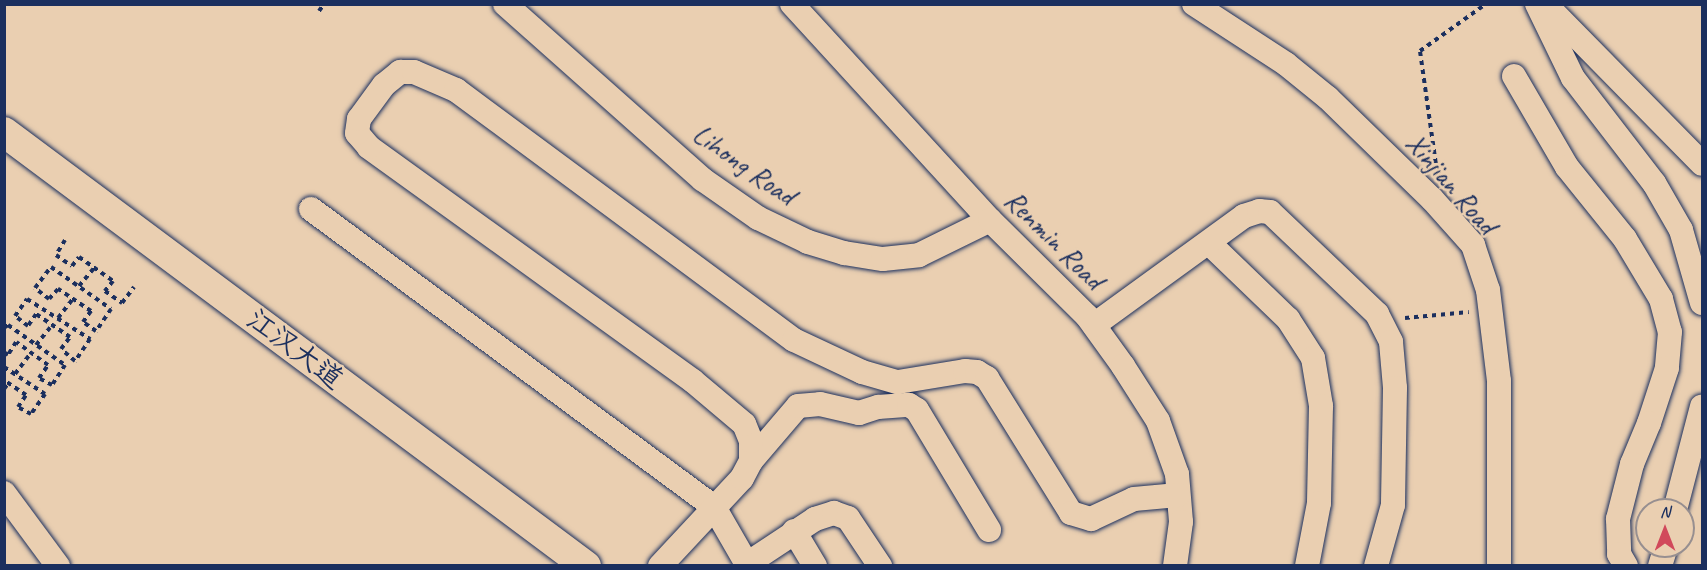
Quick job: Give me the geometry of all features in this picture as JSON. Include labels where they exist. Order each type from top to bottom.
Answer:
[{"type":"main road","name":"江汉大道","points":[[4,132],[585,566]]},
{"type":"street","name":"Lihong Road","points":[[505,4],[702,179],[758,218],[807,242],[844,253],[883,259],[919,255],[990,220]]},
{"type":"street","name":"Renmin Road","points":[[792,4],[990,220],[1094,325],[1158,421],[1177,474],[1180,522],[1175,566]]},
{"type":"street","name":"Xinjian Road","points":[[1194,4],[1286,64],[1328,98],[1432,199],[1473,244],[1488,290],[1499,381],[1499,566]]},
{"type":"street","points":[[1537,4],[1573,78],[1654,183],[1681,230],[1702,303]]},
{"type":"street","points":[[1545,4],[1702,164]]},
{"type":"street","points":[[751,461],[751,441],[744,424],[718,401],[369,147],[357,133],[359,119],[384,85],[400,72],[414,72],[456,90],[794,340],[862,372],[898,382],[965,371],[977,372],[987,378],[1071,513],[1091,519],[1134,499],[1178,495]]},
{"type":"street","points":[[1514,76],[1566,167],[1625,239],[1661,299],[1670,332],[1667,368],[1632,464],[1618,519],[1619,554],[1626,566]]},
{"type":"street","points":[[311,209],[714,507],[747,565],[794,531],[815,519],[834,513],[848,518],[880,566]]},
{"type":"street","points":[[1094,325],[1244,216],[1259,211],[1270,212],[1377,314],[1391,342],[1395,388],[1393,505],[1376,566]]},
{"type":"street","points":[[1209,243],[1288,319],[1313,358],[1321,406],[1320,471],[1319,503],[1307,566]]},
{"type":"street","points":[[660,566],[742,478],[751,461],[798,406],[820,404],[859,412],[878,407],[909,405],[917,410],[989,530]]},
{"type":"street","points":[[1678,498],[1702,406]]},
{"type":"street","points":[[4,493],[58,566]]},
{"type":"street","points":[[794,531],[815,566]]},
{"type":"path","points":[[319,10],[324,4]]},
{"type":"path","points":[[1437,173],[1420,51],[1486,4]]},
{"type":"path","points":[[65,240],[56,255],[72,266],[79,257],[113,280],[105,291],[122,303],[134,287]]},
{"type":"path","points":[[51,267],[79,286],[111,309],[96,331],[83,322],[91,311],[58,289],[49,299],[34,288],[51,267]]},
{"type":"path","points":[[79,286],[94,267]]},
{"type":"path","points":[[27,299],[58,318],[90,339],[75,361],[61,350],[70,337],[36,314],[28,327],[15,316],[27,299]]},
{"type":"path","points":[[58,318],[73,299]]},
{"type":"path","points":[[1380,320],[1490,310]]},
{"type":"path","points":[[4,328],[8,325],[65,365],[52,386],[39,378],[48,365],[16,342],[8,355],[4,352]]},
{"type":"path","points":[[36,345],[52,325]]},
{"type":"path","points":[[15,374],[31,353]]},
{"type":"path","points":[[4,367],[45,394],[31,414],[18,407],[26,395],[7,381],[4,389]]}]
